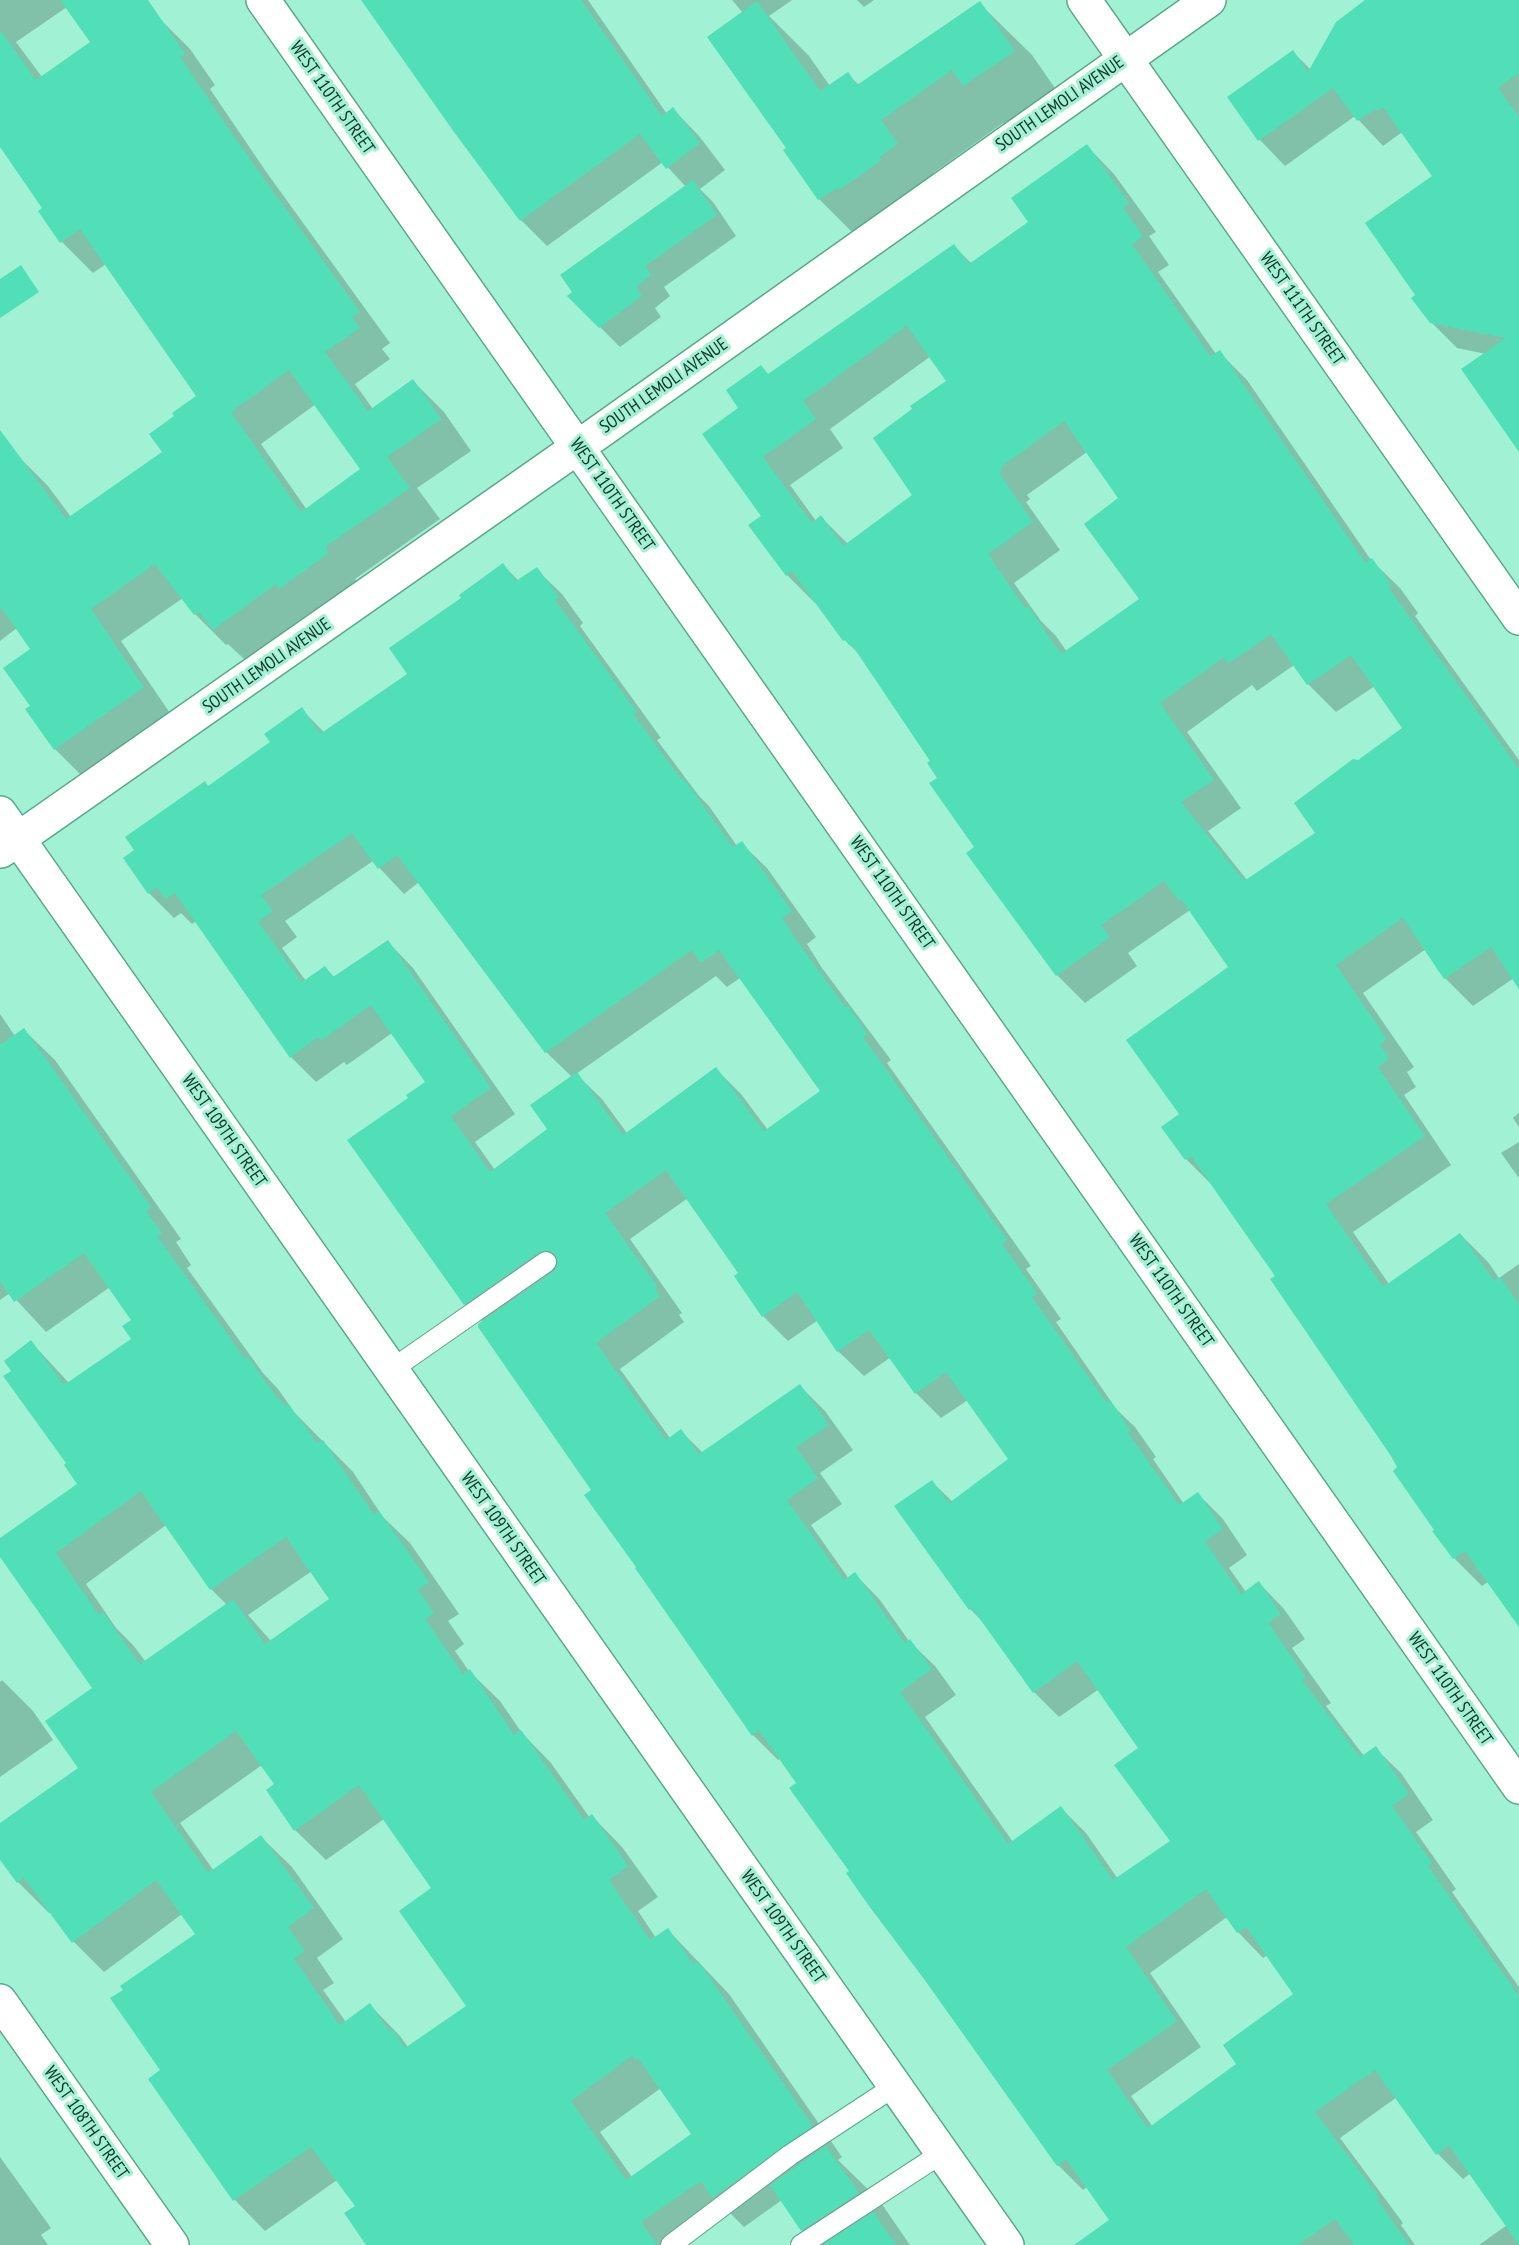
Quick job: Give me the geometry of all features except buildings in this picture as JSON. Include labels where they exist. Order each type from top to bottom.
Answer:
[{"type":"street","name":"WEST 110TH STREET","points":[[263,0],[1519,1787]]},
{"type":"street","name":"WEST 111TH STREET","points":[[1084,0],[1519,618]]},
{"type":"street","name":"SOUTH LEMOLI AVENUE","points":[[9,846],[1209,0]]},
{"type":"street","name":"WEST 109TH STREET","points":[[0,813],[9,846],[391,1370],[1007,2245]]},
{"type":"street","name":"WEST 108TH STREET","points":[[0,2001],[172,2245]]},
{"type":"lane","points":[[391,1370],[546,1262]]},
{"type":"lane","points":[[671,2245],[790,2155],[895,2086]]},
{"type":"lane","points":[[801,2245],[942,2153]]}]
